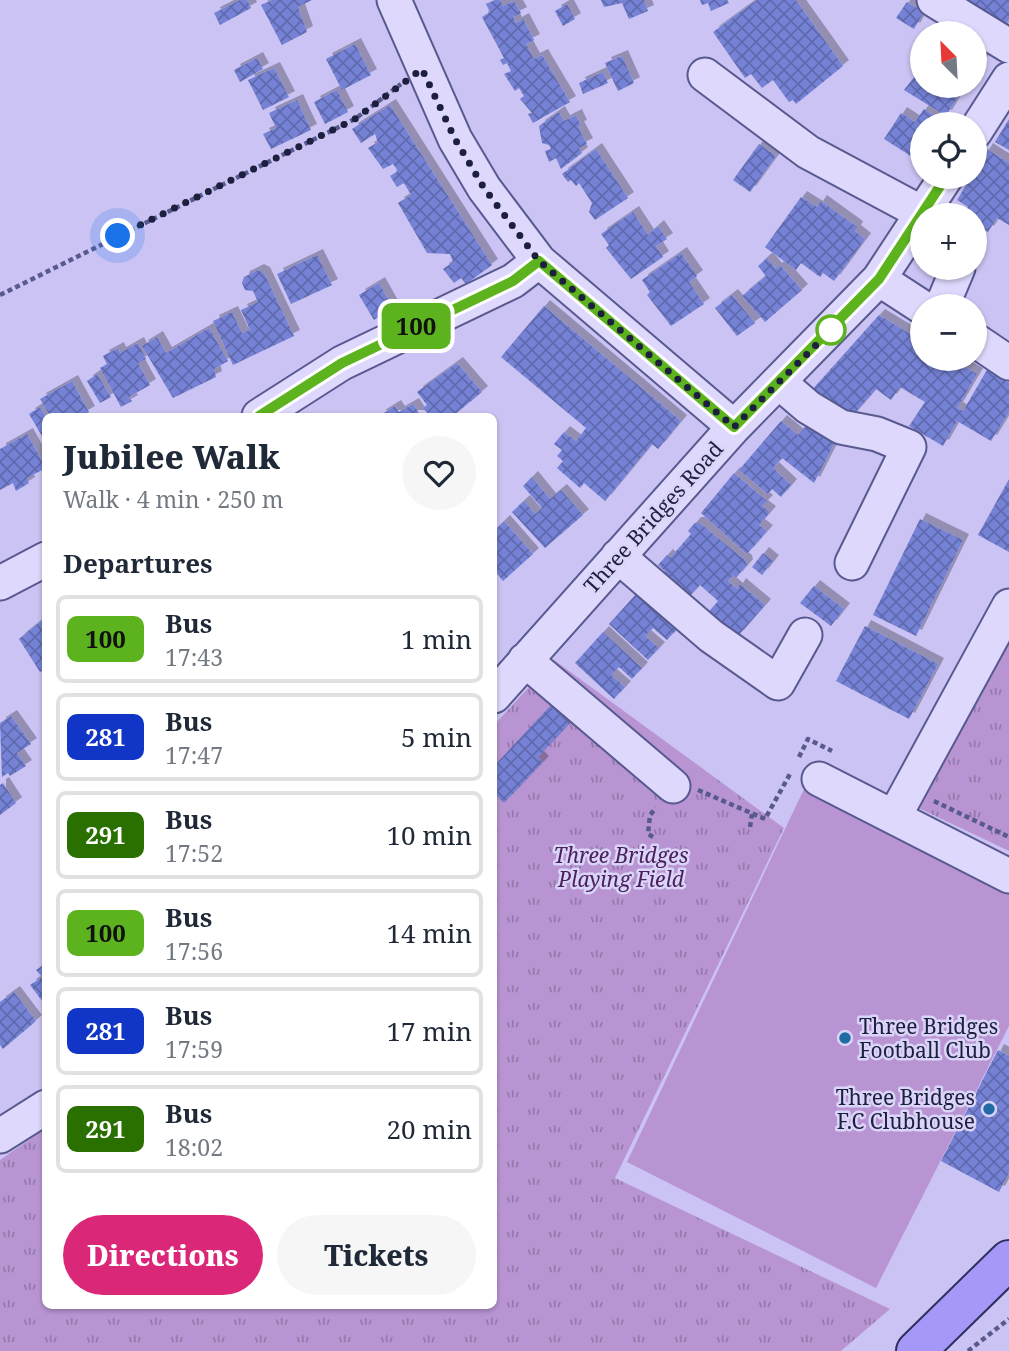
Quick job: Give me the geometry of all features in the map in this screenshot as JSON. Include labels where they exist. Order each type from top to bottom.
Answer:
[{"type":"main road","points":[[916,1351],[1009,1260]]},
{"type":"street","points":[[394,0],[455,139],[484,188],[539,261],[734,427]]},
{"type":"street","points":[[934,0],[1009,46]]},
{"type":"street","points":[[705,75],[808,152],[910,207]]},
{"type":"street","points":[[987,113],[1009,79]]},
{"type":"street","name":"Three Bridges Road","points":[[497,693],[734,427],[879,279],[910,231]]},
{"type":"street","points":[[264,413],[342,363],[513,281],[539,261]]},
{"type":"street","points":[[879,279],[910,299]]},
{"type":"street","points":[[987,348],[1009,363]]},
{"type":"street","points":[[780,383],[808,407],[841,427],[877,435],[909,447],[852,563]]},
{"type":"street","points":[[618,556],[711,636],[778,683],[805,635]]},
{"type":"street","points":[[0,583],[42,561]]},
{"type":"street","points":[[901,802],[1009,606]]},
{"type":"street","points":[[525,660],[673,786]]},
{"type":"street","points":[[819,779],[901,802],[1009,876]]},
{"type":"street","points":[[0,1136],[42,1110]]},
{"type":"path","points":[[0,295],[355,119],[422,69]]},
{"type":"path","points":[[901,802],[1009,837]]},
{"type":"path","points":[[750,827],[752,814]]},
{"type":"path","points":[[968,1351],[1009,1319]]},
{"type":"green space","points":[[1009,625],[1009,851],[908,803]]},
{"type":"green space","name":"Three Bridges Playing Field","points":[[554,660],[784,828],[615,1178],[890,1309],[841,1351],[0,1351],[0,1160],[42,1131],[42,1309],[497,1309],[497,722]]},
{"type":"green space","name":"Three Bridges Football Club","points":[[805,787],[1009,892],[1009,1026],[876,1288],[627,1162]]},
{"type":"building","points":[[240,0],[247,0],[251,8],[220,25],[214,13]]},
{"type":"building","points":[[272,0],[312,0],[298,7],[307,32],[282,45],[261,5]]},
{"type":"building","points":[[500,0],[503,6],[514,1],[521,13],[513,17],[516,23],[523,19],[534,40],[526,44],[534,59],[542,55],[570,102],[533,123],[528,114],[532,113],[520,99],[524,96],[519,88],[515,91],[504,74],[511,71],[507,63],[503,65],[500,60],[504,58],[482,17],[490,12],[486,4]]},
{"type":"building","points":[[601,0],[644,0],[648,11],[629,19],[622,3],[604,7]]},
{"type":"building","points":[[700,0],[727,0],[729,3],[711,11],[708,3],[702,5]]},
{"type":"building","points":[[757,0],[796,0],[843,66],[796,104],[793,100],[789,102],[773,80],[762,88],[751,74],[745,78],[713,32]]},
{"type":"building","points":[[945,0],[1009,0],[1009,19],[999,34],[987,26],[987,21],[978,21]]},
{"type":"building","points":[[907,2],[924,12],[919,21],[910,21],[910,27],[896,18]]},
{"type":"building","points":[[567,4],[575,19],[563,26],[555,11]]},
{"type":"building","points":[[987,39],[993,43],[987,53]]},
{"type":"building","points":[[355,44],[371,75],[342,90],[326,59]]},
{"type":"building","points":[[622,56],[634,83],[618,91],[605,63]]},
{"type":"building","points":[[257,58],[263,69],[240,82],[234,70]]},
{"type":"building","points":[[274,68],[289,97],[263,110],[248,80]]},
{"type":"building","points":[[603,72],[608,83],[583,94],[579,83]]},
{"type":"building","points":[[910,82],[910,94],[904,90]]},
{"type":"building","points":[[337,90],[348,112],[325,124],[314,102]]},
{"type":"building","points":[[917,98],[957,98],[948,112],[940,112]]},
{"type":"building","points":[[297,100],[311,130],[271,149],[263,134],[276,128],[269,113]]},
{"type":"building","points":[[390,105],[492,265],[466,284],[461,278],[454,283],[443,269],[453,262],[450,254],[427,253],[398,203],[411,195],[404,183],[397,187],[390,176],[398,171],[393,164],[383,169],[368,148],[378,142],[375,134],[361,143],[352,129]]},
{"type":"building","points":[[559,112],[564,121],[576,115],[581,126],[578,127],[587,144],[579,148],[582,153],[561,169],[556,158],[549,162],[545,151],[551,149],[549,145],[542,143],[539,126]]},
{"type":"building","points":[[901,113],[910,119],[910,156],[884,139]]},
{"type":"building","points":[[1009,119],[1009,150],[995,142]]},
{"type":"building","points":[[759,144],[776,156],[750,192],[733,180]]},
{"type":"building","points":[[596,149],[628,198],[595,220],[589,212],[592,203],[579,183],[576,186],[571,180],[568,182],[562,174]]},
{"type":"building","points":[[987,149],[1009,163],[1009,225],[997,218],[988,232],[987,203],[962,203],[957,200],[964,189],[987,189]]},
{"type":"building","points":[[801,197],[817,207],[821,201],[857,227],[855,231],[865,239],[834,281],[823,273],[820,277],[801,263],[796,270],[765,247]]},
{"type":"building","points":[[633,212],[648,235],[658,226],[667,239],[656,246],[663,257],[631,279],[606,248],[609,245],[601,234]]},
{"type":"building","points":[[681,253],[697,276],[689,282],[704,304],[671,326],[647,295],[650,292],[642,280]]},
{"type":"building","points":[[317,255],[332,285],[291,304],[277,274]]},
{"type":"building","points":[[767,258],[776,269],[780,265],[802,290],[765,322],[742,296],[766,276],[758,266]]},
{"type":"building","points":[[258,270],[264,273],[294,336],[233,365],[213,321],[232,312],[242,333],[250,330],[241,310],[258,302],[253,291],[245,290],[242,283],[244,277]]},
{"type":"building","points":[[379,283],[393,308],[374,320],[359,295]]},
{"type":"building","points":[[732,295],[755,323],[737,336],[715,308]]},
{"type":"building","points":[[544,306],[681,421],[658,449],[652,444],[605,501],[584,483],[580,488],[557,468],[563,461],[557,456],[562,450],[554,444],[564,432],[576,441],[586,428],[501,357]]},
{"type":"building","points":[[879,315],[910,334],[910,371],[972,371],[977,374],[957,408],[963,411],[987,370],[1009,383],[1009,412],[991,441],[957,421],[943,446],[909,426],[925,402],[900,387],[891,400],[876,389],[849,420],[811,391]]},
{"type":"building","points":[[209,328],[228,361],[214,369],[216,377],[173,398],[142,346],[157,337],[166,353]]},
{"type":"building","points":[[138,343],[146,359],[138,363],[150,385],[129,397],[132,401],[121,407],[100,368],[107,364],[103,356],[118,348],[120,353]]},
{"type":"building","points":[[457,363],[482,392],[457,413],[427,413],[423,408],[427,405],[417,392]]},
{"type":"building","points":[[97,374],[111,397],[100,403],[87,381]]},
{"type":"building","points":[[72,381],[89,412],[48,413],[40,399]]},
{"type":"building","points":[[413,404],[419,413],[384,413],[395,406],[399,412]]},
{"type":"building","points":[[40,407],[44,413],[42,436],[29,414]]},
{"type":"building","points":[[781,421],[798,435],[805,427],[835,442],[814,483],[782,458],[773,468],[791,485],[781,497],[772,489],[768,494],[739,470]]},
{"type":"building","points":[[27,434],[42,461],[42,470],[27,478],[29,483],[16,491],[13,483],[0,490],[0,449]]},
{"type":"building","points":[[734,473],[767,501],[762,506],[770,512],[759,525],[767,531],[747,554],[701,513]]},
{"type":"building","points":[[532,477],[550,499],[561,490],[583,515],[545,548],[512,512],[524,501],[535,514],[542,508],[523,486]]},
{"type":"building","points":[[1009,479],[1009,552],[978,535]]},
{"type":"building","points":[[920,519],[963,540],[916,636],[873,615]]},
{"type":"building","points":[[504,521],[533,554],[503,581],[497,574],[497,528]]},
{"type":"building","points":[[695,523],[700,523],[746,561],[747,565],[736,578],[733,575],[728,581],[737,589],[740,584],[765,605],[738,636],[717,619],[713,621],[706,615],[718,601],[700,585],[674,613],[648,590],[665,571],[658,565],[667,555],[670,558],[691,534],[688,531]]},
{"type":"building","points":[[763,553],[773,561],[762,575],[752,567]]},
{"type":"building","points":[[814,586],[844,609],[831,626],[800,603]]},
{"type":"building","points":[[637,593],[677,629],[667,640],[653,628],[645,636],[659,648],[648,660],[609,624]]},
{"type":"building","points":[[42,620],[42,671],[40,672],[19,639]]},
{"type":"building","points":[[865,626],[938,664],[909,719],[836,681]]},
{"type":"building","points":[[603,632],[642,668],[632,679],[619,667],[611,675],[625,687],[614,699],[575,663]]},
{"type":"building","points":[[552,704],[571,722],[538,757],[543,762],[504,803],[497,796],[497,763]]},
{"type":"building","points":[[11,716],[31,744],[17,753],[26,766],[10,776],[8,773],[2,777],[0,723]]},
{"type":"building","points":[[3,783],[16,803],[0,815],[0,785]]},
{"type":"building","points":[[42,966],[42,977],[36,970]]},
{"type":"building","points":[[42,977],[42,1001],[30,985]]},
{"type":"building","points":[[14,992],[36,1021],[3,1049],[0,1045],[0,1002]]},
{"type":"building","name":"Three Bridges F.C Clubhouse","points":[[998,1050],[1009,1056],[1009,1173],[999,1192],[941,1161]]},
{"type":"bus line","name":"100","points":[[263,413],[342,363],[513,281],[539,261],[734,427],[879,279],[938,189]]},
{"type":"place","name":"Three Bridges Football Club","points":[[845,1038]]},
{"type":"place","name":"Three Bridges F.C Clubhouse","points":[[989,1109]]},
{"type":"route","points":[[118,236],[355,119],[422,69],[455,139],[484,188],[539,261],[734,427],[780,383],[833,328],[831,330]]}]
